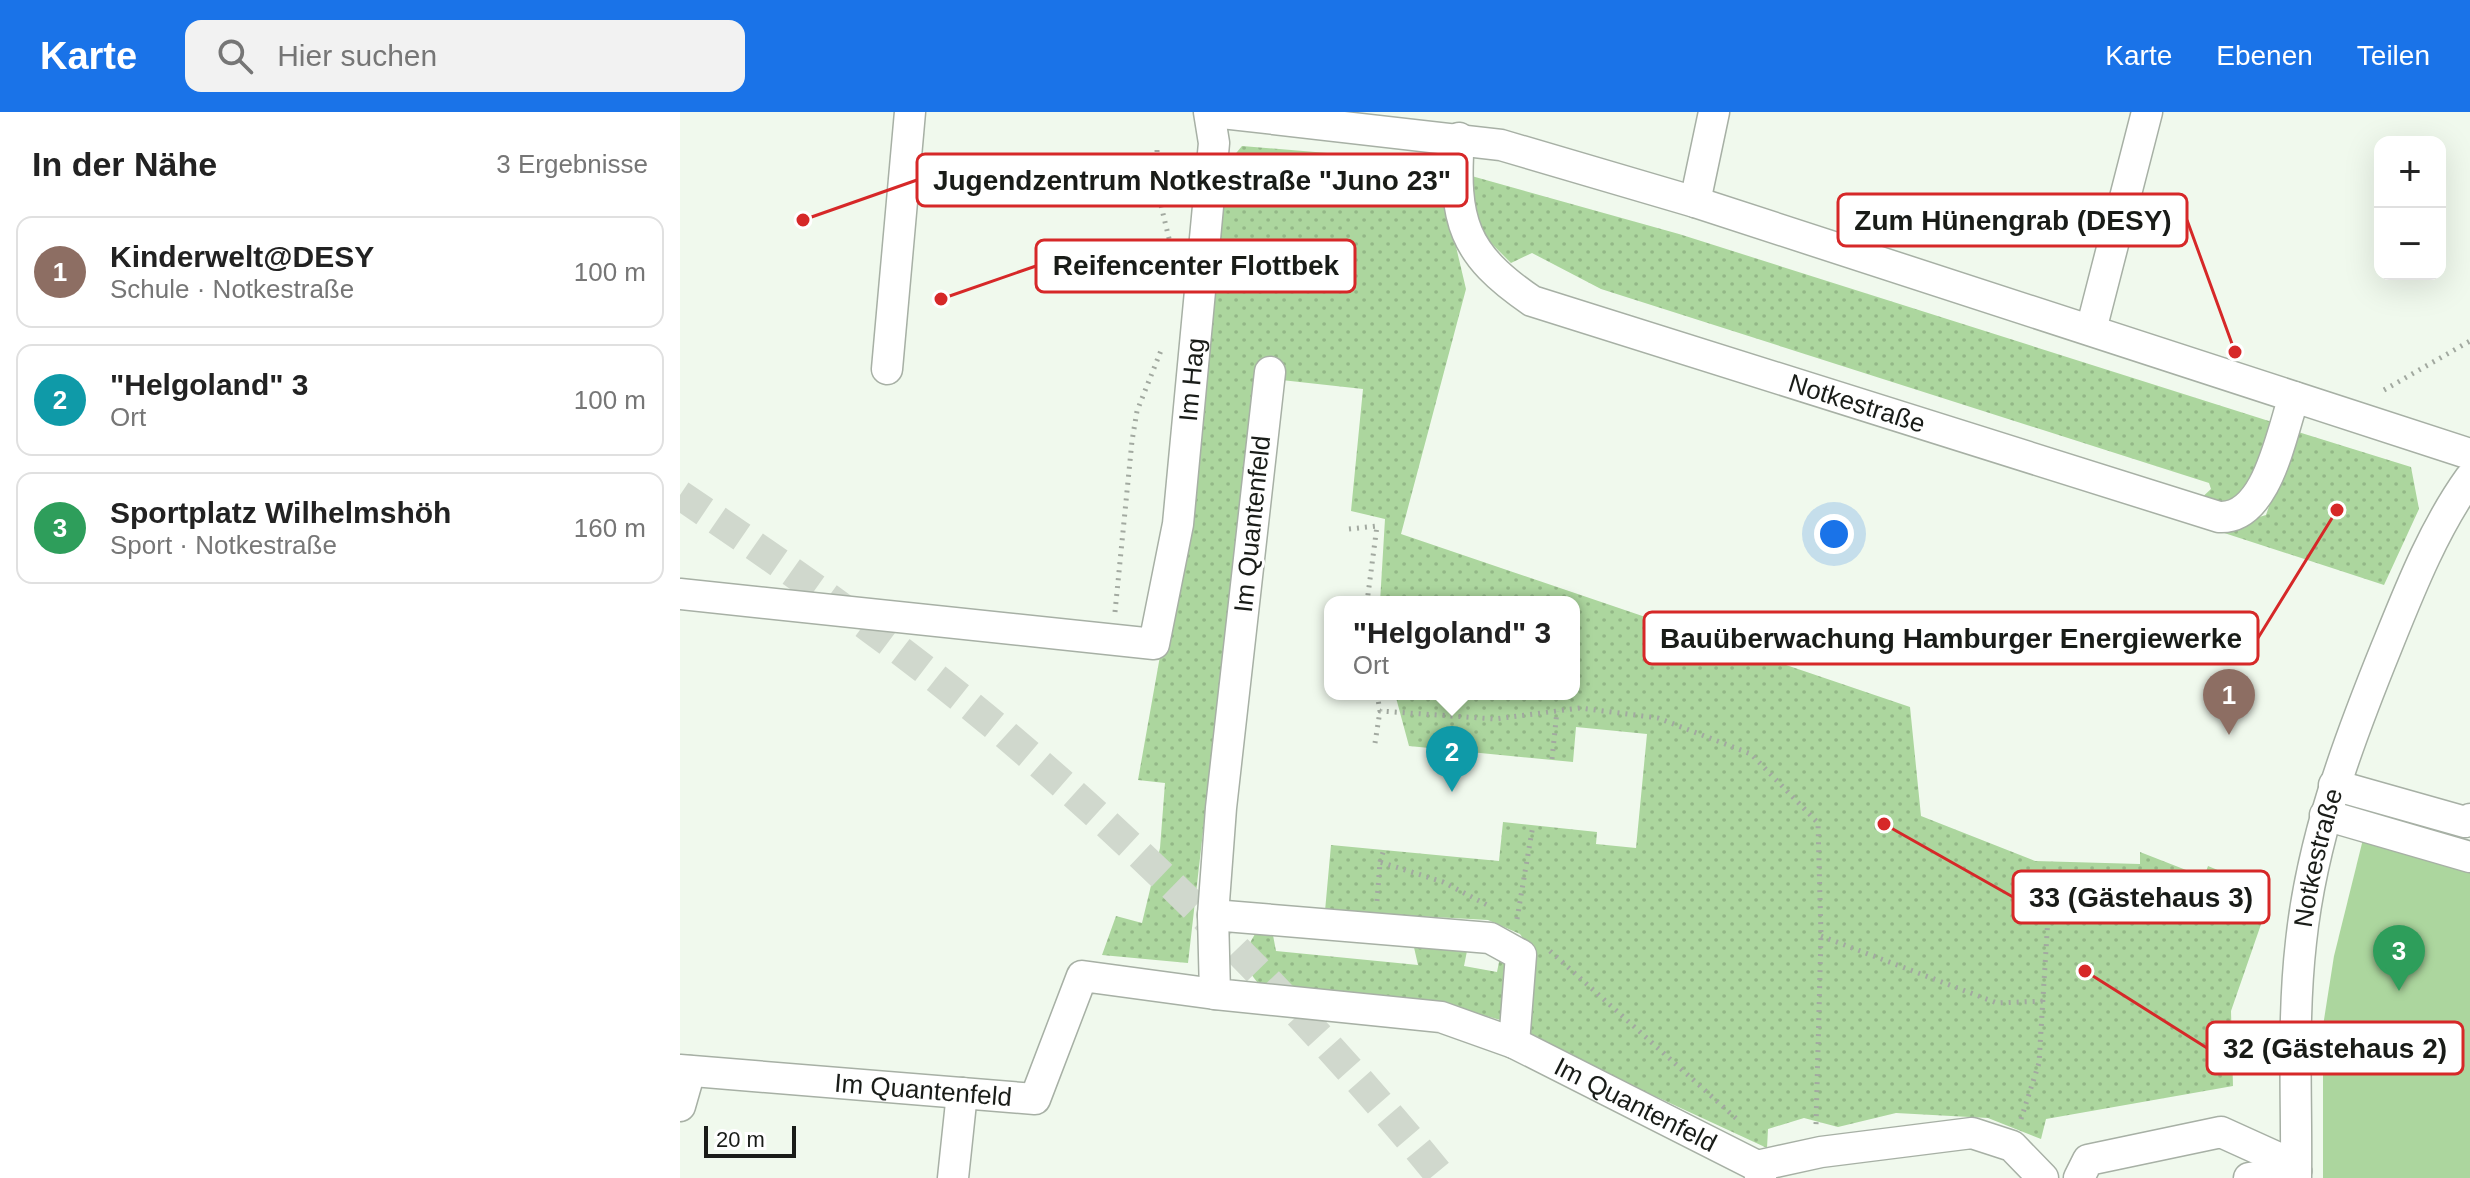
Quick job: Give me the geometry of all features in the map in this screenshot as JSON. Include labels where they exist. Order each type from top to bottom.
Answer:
[{"type":"street","points":[[887,369],[910,112]]},
{"type":"street","points":[[1211,112],[1501,145],[1695,202],[2470,454]]},
{"type":"street","name":"Im Hag","points":[[1113,639],[1154,644],[1178,524],[1214,143],[1211,112]]},
{"type":"street","points":[[1695,202],[1714,112]]},
{"type":"street","points":[[2091,330],[2147,112]]},
{"type":"street","name":"Notkestraße","points":[[1459,138],[1457,194],[1461,221],[1474,249],[1497,278],[1532,301],[2219,517],[2243,513],[2254,504],[2253,480],[2294,397]]},
{"type":"street","name":"Im Quantenfeld","points":[[1215,994],[1213,915],[1221,808],[1270,372]]},
{"type":"street","name":"Notkestraße","points":[[2296,1174],[2294,1027],[2304,918],[2325,815],[2415,579],[2470,478]]},
{"type":"street","points":[[680,594],[1113,639]]},
{"type":"street","points":[[2334,785],[2465,822],[2470,819]]},
{"type":"street","points":[[2325,815],[2470,857]]},
{"type":"street","points":[[1213,915],[1490,938],[1521,955],[1514,1043]]},
{"type":"street","name":"Im Quantenfeld","points":[[680,1106],[685,1070],[1035,1099],[1082,976],[1215,994],[1441,1017],[1514,1043],[1759,1172]]},
{"type":"street","points":[[953,1178],[962,1093]]},
{"type":"street","points":[[2079,1178],[2088,1160],[2221,1132],[2274,1156],[2296,1174]]},
{"type":"street","points":[[1759,1172],[1821,1152],[1972,1133],[2012,1146],[2043,1178]]},
{"type":"street","points":[[2249,1178],[2296,1174]]},
{"type":"path","points":[[1157,150],[1159,197],[1176,264]]},
{"type":"path","points":[[2384,390],[2470,341]]},
{"type":"path","points":[[1113,639],[1137,411],[1163,345]]},
{"type":"path","points":[[1349,529],[1377,526],[1368,596]]},
{"type":"path","points":[[1375,743],[1380,711],[1378,700]]},
{"type":"path","points":[[1380,711],[1495,719],[1580,708],[1658,718],[1751,754],[1818,823],[1821,936],[1815,1122],[1821,1152]]},
{"type":"path","points":[[1552,759],[1557,711]]},
{"type":"path","points":[[1380,862],[1443,882],[1517,921],[1533,825]]},
{"type":"path","points":[[1374,929],[1384,849]]},
{"type":"path","points":[[2012,1146],[2039,1063],[2048,917]]},
{"type":"path","points":[[1821,936],[1997,1003],[2045,1001]]},
{"type":"path","points":[[1540,942],[1751,1132],[1759,1172]]},
{"type":"green space","points":[[1242,146],[1436,162],[1466,289],[1401,534],[1910,707],[1921,816],[2035,861],[2140,864],[2140,852],[2204,877],[2208,866],[2261,888],[2256,902],[2267,907],[2231,1011],[2233,1086],[2046,1119],[2041,1139],[1988,1118],[1896,1113],[1838,1127],[1804,1118],[1768,1129],[1767,1148],[1525,1036],[1535,955],[1520,934],[1488,920],[1325,911],[1331,845],[1499,861],[1503,822],[1597,832],[1596,844],[1636,848],[1647,734],[1576,727],[1573,762],[1409,746],[1397,700],[1580,700],[1580,596],[1380,596],[1385,519],[1351,511],[1363,389],[1255,377],[1188,963],[1102,955],[1116,916],[1142,923],[1160,848],[1165,783],[1138,780],[1184,521],[1227,164]]},
{"type":"green space","points":[[1468,175],[1679,234],[2272,422],[2241,503],[2197,502],[2211,489],[2209,483],[1601,289],[1532,253],[1511,263],[1481,233]]},
{"type":"green space","points":[[2295,431],[2411,467],[2419,509],[2384,585],[2215,530],[2266,515]]},
{"type":"green space","points":[[2370,811],[2470,841],[2470,1178],[2323,1178],[2323,1026],[2334,956]]},
{"type":"green space","points":[[1272,930],[1276,951],[1418,965],[1413,943],[1468,946],[1464,966],[1497,972],[1501,952],[1509,963],[1504,1021],[1443,1004],[1260,985],[1247,966],[1246,955],[1255,934]]},
{"type":"tunnel","points":[[680,495],[887,641],[967,703],[1065,786],[1179,892],[1288,1003],[1442,1178]]},
{"type":"place","name":"Jugendzentrum Notkestraße \"Juno 23\"","points":[[803,220]]},
{"type":"place","name":"Reifencenter Flottbek","points":[[941,299]]},
{"type":"place","name":"Zum Hünengrab (DESY)","points":[[2235,352]]},
{"type":"place","name":"Bauüberwachung Hamburger Energiewerke","points":[[2337,510]]},
{"type":"place","name":"Kinderwelt@DESY","points":[[2229,735]]},
{"type":"place","name":"\"Helgoland\" 3","points":[[1452,792]]},
{"type":"place","name":"33 (Gästehaus 3)","points":[[1884,824]]},
{"type":"place","name":"32 (Gästehaus 2)","points":[[2085,971]]},
{"type":"place","name":"Sportplatz Wilhelmshöh","points":[[2399,991]]}]
